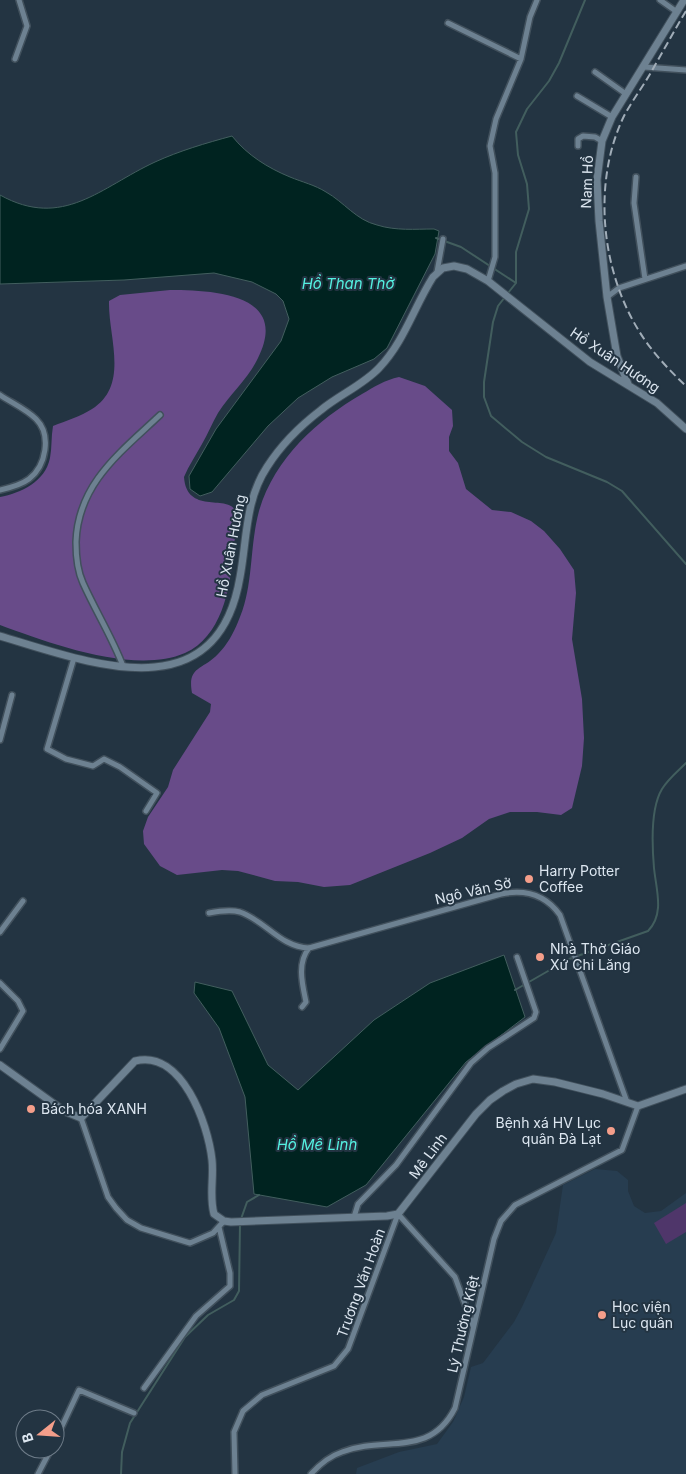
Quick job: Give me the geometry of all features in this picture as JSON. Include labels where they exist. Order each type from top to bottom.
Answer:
[{"type":"street","points":[[15,59],[27,26],[19,0]]},
{"type":"street","points":[[491,283],[495,257],[495,173],[490,146],[496,119],[521,59],[530,17],[538,0]]},
{"type":"street","points":[[660,0],[678,12]]},
{"type":"street","name":"Nam Hồ","points":[[628,384],[617,356],[607,297],[598,188],[602,141],[612,116],[684,0]]},
{"type":"street","points":[[448,23],[521,59]]},
{"type":"street","points":[[644,66],[686,70]]},
{"type":"street","points":[[595,72],[626,94]]},
{"type":"street","points":[[577,96],[612,116]]},
{"type":"street","points":[[578,146],[578,139],[583,136],[595,137],[602,141]]},
{"type":"street","points":[[636,177],[634,204],[645,279]]},
{"type":"street","points":[[437,272],[443,239]]},
{"type":"street","name":"Hồ Xuân Hương","points":[[0,636],[74,658],[123,666],[151,667],[186,661],[201,653],[213,643],[223,628],[233,605],[240,577],[244,535],[254,494],[266,468],[292,434],[321,409],[365,380],[389,357],[437,272],[449,266],[460,266],[491,283],[590,362],[657,403],[686,429]]},
{"type":"street","points":[[607,297],[619,288],[686,266]]},
{"type":"street","points":[[0,395],[37,420],[44,432],[45,447],[44,458],[38,469],[29,479],[0,490]]},
{"type":"street","points":[[123,666],[114,640],[82,582],[76,557],[77,531],[90,487],[111,461],[160,414]]},
{"type":"street","points":[[74,658],[47,749],[66,759],[94,766],[104,759],[120,767],[157,793],[146,811]]},
{"type":"street","points":[[0,740],[12,695]]},
{"type":"street","name":"Ngô Văn Sở","points":[[209,912],[226,910],[239,912],[251,917],[286,943],[309,948],[512,892],[538,895],[556,908],[573,947],[627,1102]]},
{"type":"street","points":[[0,932],[23,902]]},
{"type":"street","points":[[302,1007],[306,1002],[302,976],[302,959],[309,948]]},
{"type":"street","points":[[354,1217],[358,1204],[396,1165],[471,1063],[488,1048],[534,1018],[536,1012],[517,957]]},
{"type":"street","points":[[0,983],[18,1001],[23,1011],[0,1049]]},
{"type":"street","points":[[81,1118],[134,1062],[154,1060],[172,1071],[193,1098],[201,1114],[212,1162],[212,1207],[214,1214],[227,1221],[387,1216],[398,1214],[455,1277],[473,1327]]},
{"type":"street","points":[[0,1065],[64,1111],[81,1118],[108,1197],[127,1220],[140,1228],[183,1243],[194,1243],[227,1221]]},
{"type":"street","name":"Mê Linh","points":[[398,1214],[476,1114],[490,1100],[516,1084],[533,1080],[555,1082],[638,1106]]},
{"type":"street","points":[[638,1106],[686,1089]]},
{"type":"street","name":"Lý Thường Kiệt","points":[[311,1474],[326,1460],[343,1451],[409,1443],[431,1437],[438,1432],[455,1408],[497,1229],[506,1214],[520,1202],[622,1150],[638,1106]]},
{"type":"street","name":"Trương Văn Hoàn","points":[[235,1474],[234,1432],[244,1411],[262,1395],[334,1366],[348,1349],[398,1214]]},
{"type":"street","points":[[144,1388],[196,1316],[230,1286],[230,1273],[219,1227]]},
{"type":"street","points":[[65,1420],[79,1390],[134,1413]]},
{"type":"street","points":[[38,1474],[46,1459]]},
{"type":"shaded area","points":[[170,290],[207,292],[242,300],[256,308],[264,320],[265,337],[258,358],[249,373],[218,413],[184,477],[187,490],[193,497],[202,501],[229,505],[235,509],[237,517],[232,569],[226,597],[215,624],[197,646],[185,653],[164,659],[141,660],[117,659],[67,648],[0,625],[0,497],[16,493],[38,480],[43,474],[50,458],[53,426],[92,409],[104,399],[111,387],[114,374],[114,360],[109,301],[120,295]]},
{"type":"shaded area","points":[[399,377],[425,386],[452,410],[453,426],[449,437],[449,451],[458,463],[466,489],[492,510],[511,512],[531,521],[544,531],[560,549],[574,570],[576,593],[572,639],[582,699],[584,738],[582,766],[572,808],[561,815],[537,812],[510,812],[489,819],[462,838],[350,885],[324,887],[298,882],[275,881],[238,871],[222,870],[177,875],[160,866],[144,844],[143,831],[148,817],[168,787],[173,770],[210,712],[211,704],[192,693],[192,678],[198,669],[221,651],[230,639],[238,622],[247,595],[256,525],[266,492],[286,458],[299,443],[329,416],[362,394],[384,382]]},
{"type":"shaded area","name":"Học viện Lục quân","points":[[595,1169],[617,1171],[628,1180],[628,1191],[634,1206],[645,1213],[661,1211],[686,1193],[686,1474],[356,1474],[357,1468],[399,1452],[437,1444],[453,1422],[464,1397],[471,1367],[483,1363],[514,1322],[522,1307],[556,1233],[563,1185]]},
{"type":"shaded area","points":[[686,1203],[686,1232],[666,1244],[654,1223]]},
{"type":"water","name":"Hồ Than Thở","points":[[232,136],[251,155],[266,165],[322,190],[370,223],[391,228],[434,229],[439,231],[435,254],[387,348],[374,359],[332,377],[298,398],[268,426],[212,492],[200,496],[190,489],[189,476],[216,429],[281,341],[289,319],[283,301],[276,294],[252,282],[214,273],[124,280],[0,284],[0,195],[23,205],[43,208],[62,207],[99,193],[164,158]]},
{"type":"water","name":"Hồ Mê Linh","points":[[504,955],[525,1017],[466,1062],[366,1185],[327,1207],[254,1194],[245,1097],[219,1028],[194,993],[195,982],[232,991],[268,1065],[298,1090],[374,1020],[430,983]]},
{"type":"waterway","points":[[508,293],[516,283],[516,252],[529,209],[527,184],[518,155],[516,132],[527,109],[549,81],[559,63],[585,0]]},
{"type":"waterway","points":[[436,238],[461,247],[516,283]]},
{"type":"waterway","points":[[505,297],[498,306],[493,322],[484,382],[484,397],[491,416],[522,442],[546,457],[607,482],[622,491],[686,564]]},
{"type":"waterway","points":[[515,990],[569,959],[648,931],[653,924],[658,909],[653,849],[655,807],[664,785],[686,763]]},
{"type":"waterway","points":[[241,1219],[247,1202],[259,1195]]},
{"type":"waterway","points":[[121,1474],[122,1452],[130,1423],[185,1337],[208,1315],[234,1300],[239,1291],[240,1223]]},
{"type":"railway","points":[[686,11],[624,116],[614,142],[608,169],[605,197],[605,225],[609,254],[616,281],[626,307],[649,346],[686,386]]},
{"type":"place","name":"Harry Potter Coffee","points":[[529,879]]},
{"type":"place","name":"Nhà Thờ Giáo Xứ Chi Lăng","points":[[540,957]]},
{"type":"place","name":"Bách hóa XANH","points":[[31,1109]]},
{"type":"place","name":"Bệnh xá HV Lục quân Đà Lạt","points":[[611,1131]]},
{"type":"place","name":"Học viện Lục quân","points":[[602,1315]]}]
